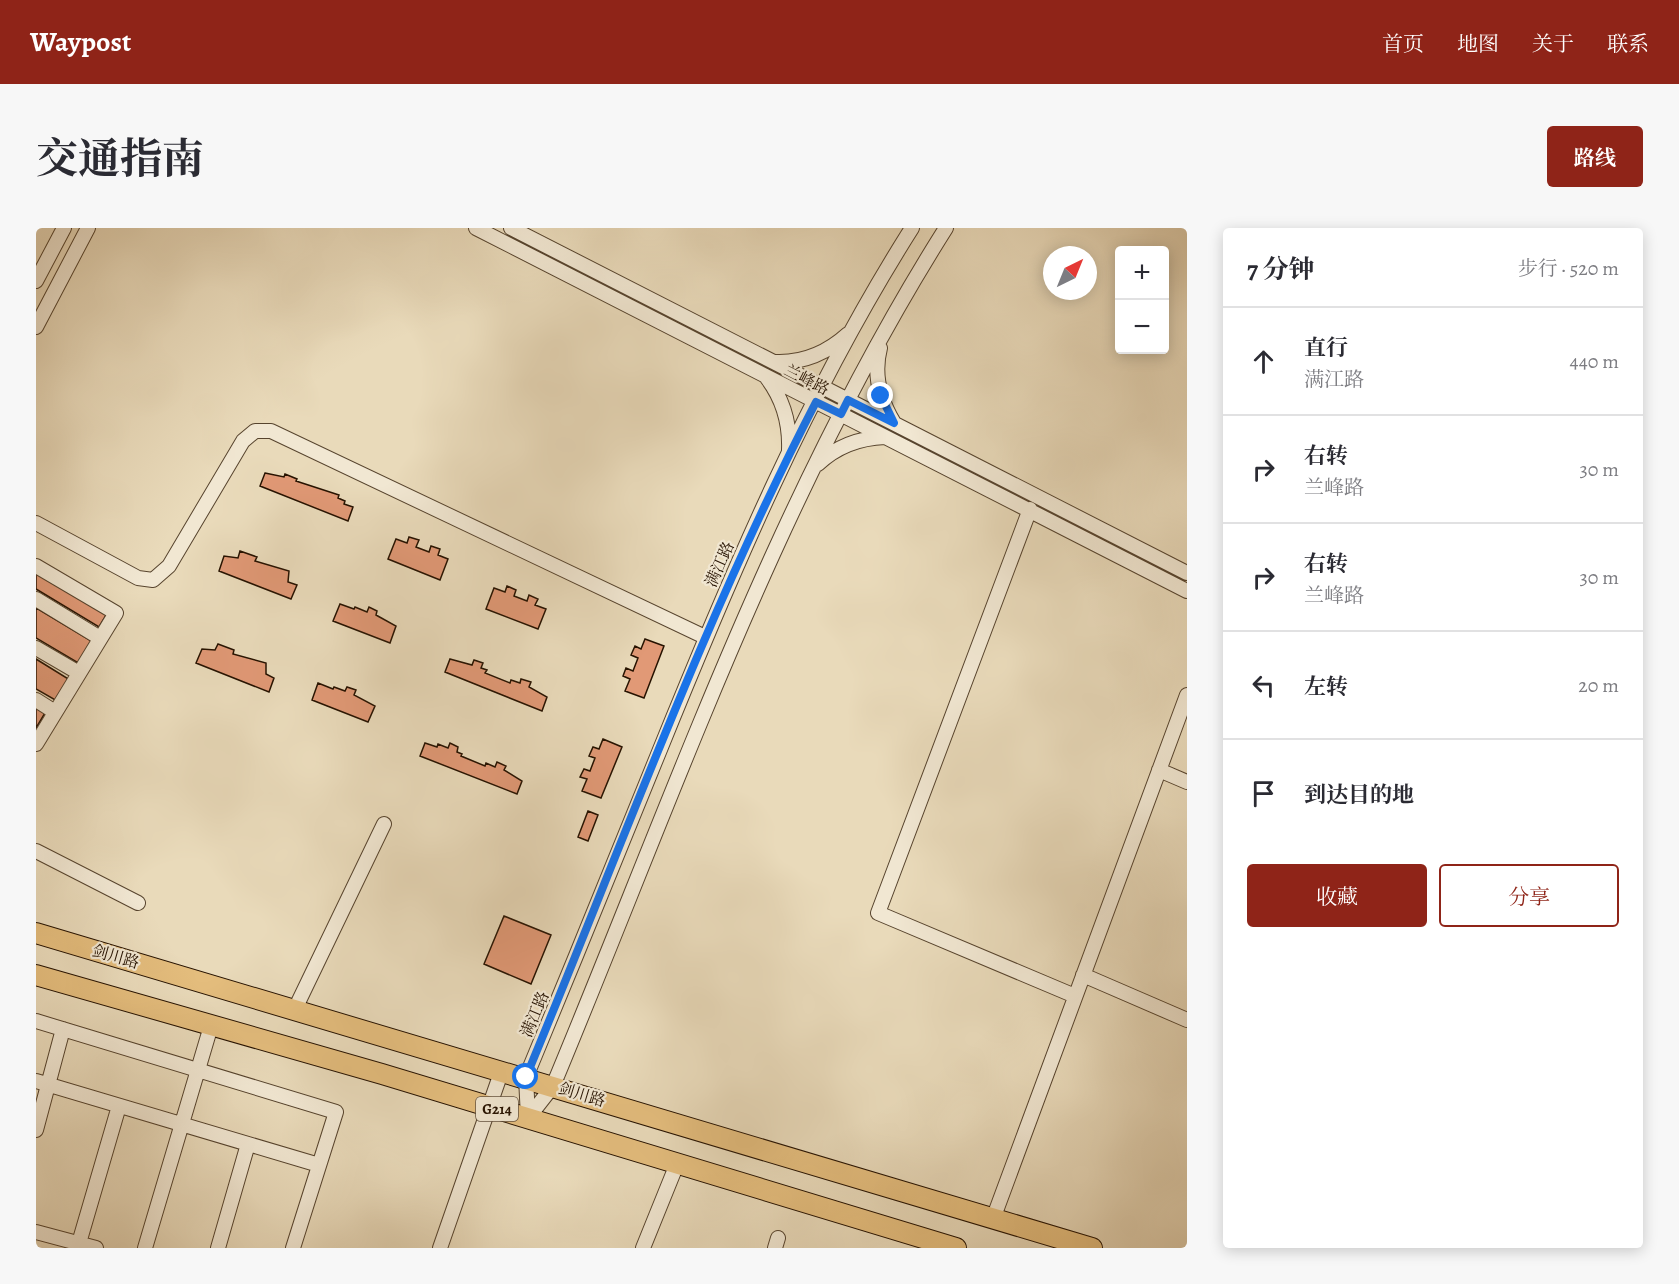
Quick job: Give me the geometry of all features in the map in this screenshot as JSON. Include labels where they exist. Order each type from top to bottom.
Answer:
[{"type":"highway","name":"剑川路","points":[[36,933],[526,1077],[1092,1248]]},
{"type":"highway","name":"G214","points":[[36,975],[489,1106],[956,1248]]},
{"type":"street","points":[[36,281],[64,228]]},
{"type":"street","points":[[36,327],[88,228]]},
{"type":"street","name":"兰峰路","points":[[476,228],[1187,591]]},
{"type":"street","name":"兰峰路","points":[[511,228],[1187,573]]},
{"type":"street","name":"满江路","points":[[528,1119],[526,1077],[705,637],[788,455],[861,316],[912,228]]},
{"type":"street","points":[[528,1119],[553,1086],[734,646],[813,470],[885,332],[946,228]]},
{"type":"street","points":[[773,362],[807,359],[828,350],[847,335],[861,316]]},
{"type":"street","points":[[885,332],[879,353],[877,375],[881,396],[894,423]]},
{"type":"street","points":[[766,376],[778,395],[786,417],[788,455]]},
{"type":"street","points":[[36,523],[138,577],[149,581],[157,579],[174,559],[243,441],[255,431],[271,431],[705,637]]},
{"type":"street","points":[[813,470],[842,447],[863,439],[886,437]]},
{"type":"street","points":[[1030,509],[878,913],[1075,996]]},
{"type":"street","points":[[36,566],[116,613],[36,744]]},
{"type":"street","points":[[36,599],[100,638]]},
{"type":"street","points":[[36,648],[79,674]]},
{"type":"street","points":[[993,1219],[1187,695]]},
{"type":"street","points":[[36,700],[56,712]]},
{"type":"street","points":[[1159,770],[1187,782]]},
{"type":"street","points":[[295,1009],[384,824]]},
{"type":"street","points":[[36,851],[138,903]]},
{"type":"street","points":[[1083,975],[1187,1020]]},
{"type":"street","points":[[36,1021],[336,1112],[293,1248]]},
{"type":"street","points":[[145,1248],[211,1026]]},
{"type":"street","points":[[36,1130],[42,1083],[63,1029]]},
{"type":"street","points":[[440,1248],[502,1070]]},
{"type":"street","points":[[42,1083],[319,1165]]},
{"type":"street","points":[[79,1243],[119,1106]]},
{"type":"street","points":[[218,1248],[248,1144]]},
{"type":"street","points":[[643,1248],[677,1164]]},
{"type":"street","points":[[36,1232],[96,1248]]},
{"type":"building","points":[[265,473],[284,477],[285,474],[297,479],[296,481],[339,495],[338,498],[345,501],[344,504],[353,507],[348,521],[260,486]]},
{"type":"building","points":[[409,537],[419,540],[416,547],[429,552],[431,546],[440,549],[438,555],[448,559],[440,580],[388,559],[396,539],[407,543]]},
{"type":"building","points":[[240,551],[257,557],[255,561],[289,571],[288,582],[297,585],[291,599],[219,571],[224,556],[238,558]]},
{"type":"building","points":[[36,569],[108,612],[99,627],[36,589]]},
{"type":"building","points":[[507,586],[516,590],[514,596],[527,601],[529,595],[538,599],[535,605],[546,609],[538,629],[486,609],[494,588],[505,592]]},
{"type":"building","points":[[340,604],[367,612],[369,607],[377,611],[376,615],[396,626],[390,643],[333,621]]},
{"type":"building","points":[[36,608],[93,642],[80,664],[36,638]]},
{"type":"building","points":[[645,639],[664,646],[644,698],[625,691],[630,679],[623,676],[626,668],[633,671],[638,658],[631,655],[635,646],[641,649]]},
{"type":"building","points":[[218,644],[234,650],[233,654],[266,663],[266,674],[274,678],[269,692],[196,663],[202,649],[215,650]]},
{"type":"building","points":[[36,659],[70,680],[57,701],[36,689]]},
{"type":"building","points":[[450,659],[472,665],[474,660],[483,663],[481,668],[487,670],[485,673],[510,683],[511,680],[520,683],[521,679],[531,682],[529,687],[547,697],[542,711],[445,672]]},
{"type":"building","points":[[318,683],[333,689],[334,687],[345,691],[347,687],[356,690],[354,695],[375,706],[368,722],[312,700]]},
{"type":"building","points":[[36,708],[45,713],[36,728]]},
{"type":"building","points":[[603,739],[622,747],[601,798],[582,791],[587,779],[580,777],[584,769],[590,771],[595,758],[589,756],[593,747],[599,749]]},
{"type":"building","points":[[425,743],[448,748],[450,743],[458,747],[457,752],[462,754],[461,756],[485,766],[486,763],[495,767],[497,762],[506,766],[504,770],[522,781],[517,794],[420,756]]},
{"type":"building","points":[[588,811],[598,815],[588,841],[578,837]]},
{"type":"building","points":[[504,916],[551,935],[531,984],[484,964]]},
{"type":"route","points":[[526,1077],[705,637],[771,489],[816,402],[841,414],[848,400],[894,423],[881,396]]}]
